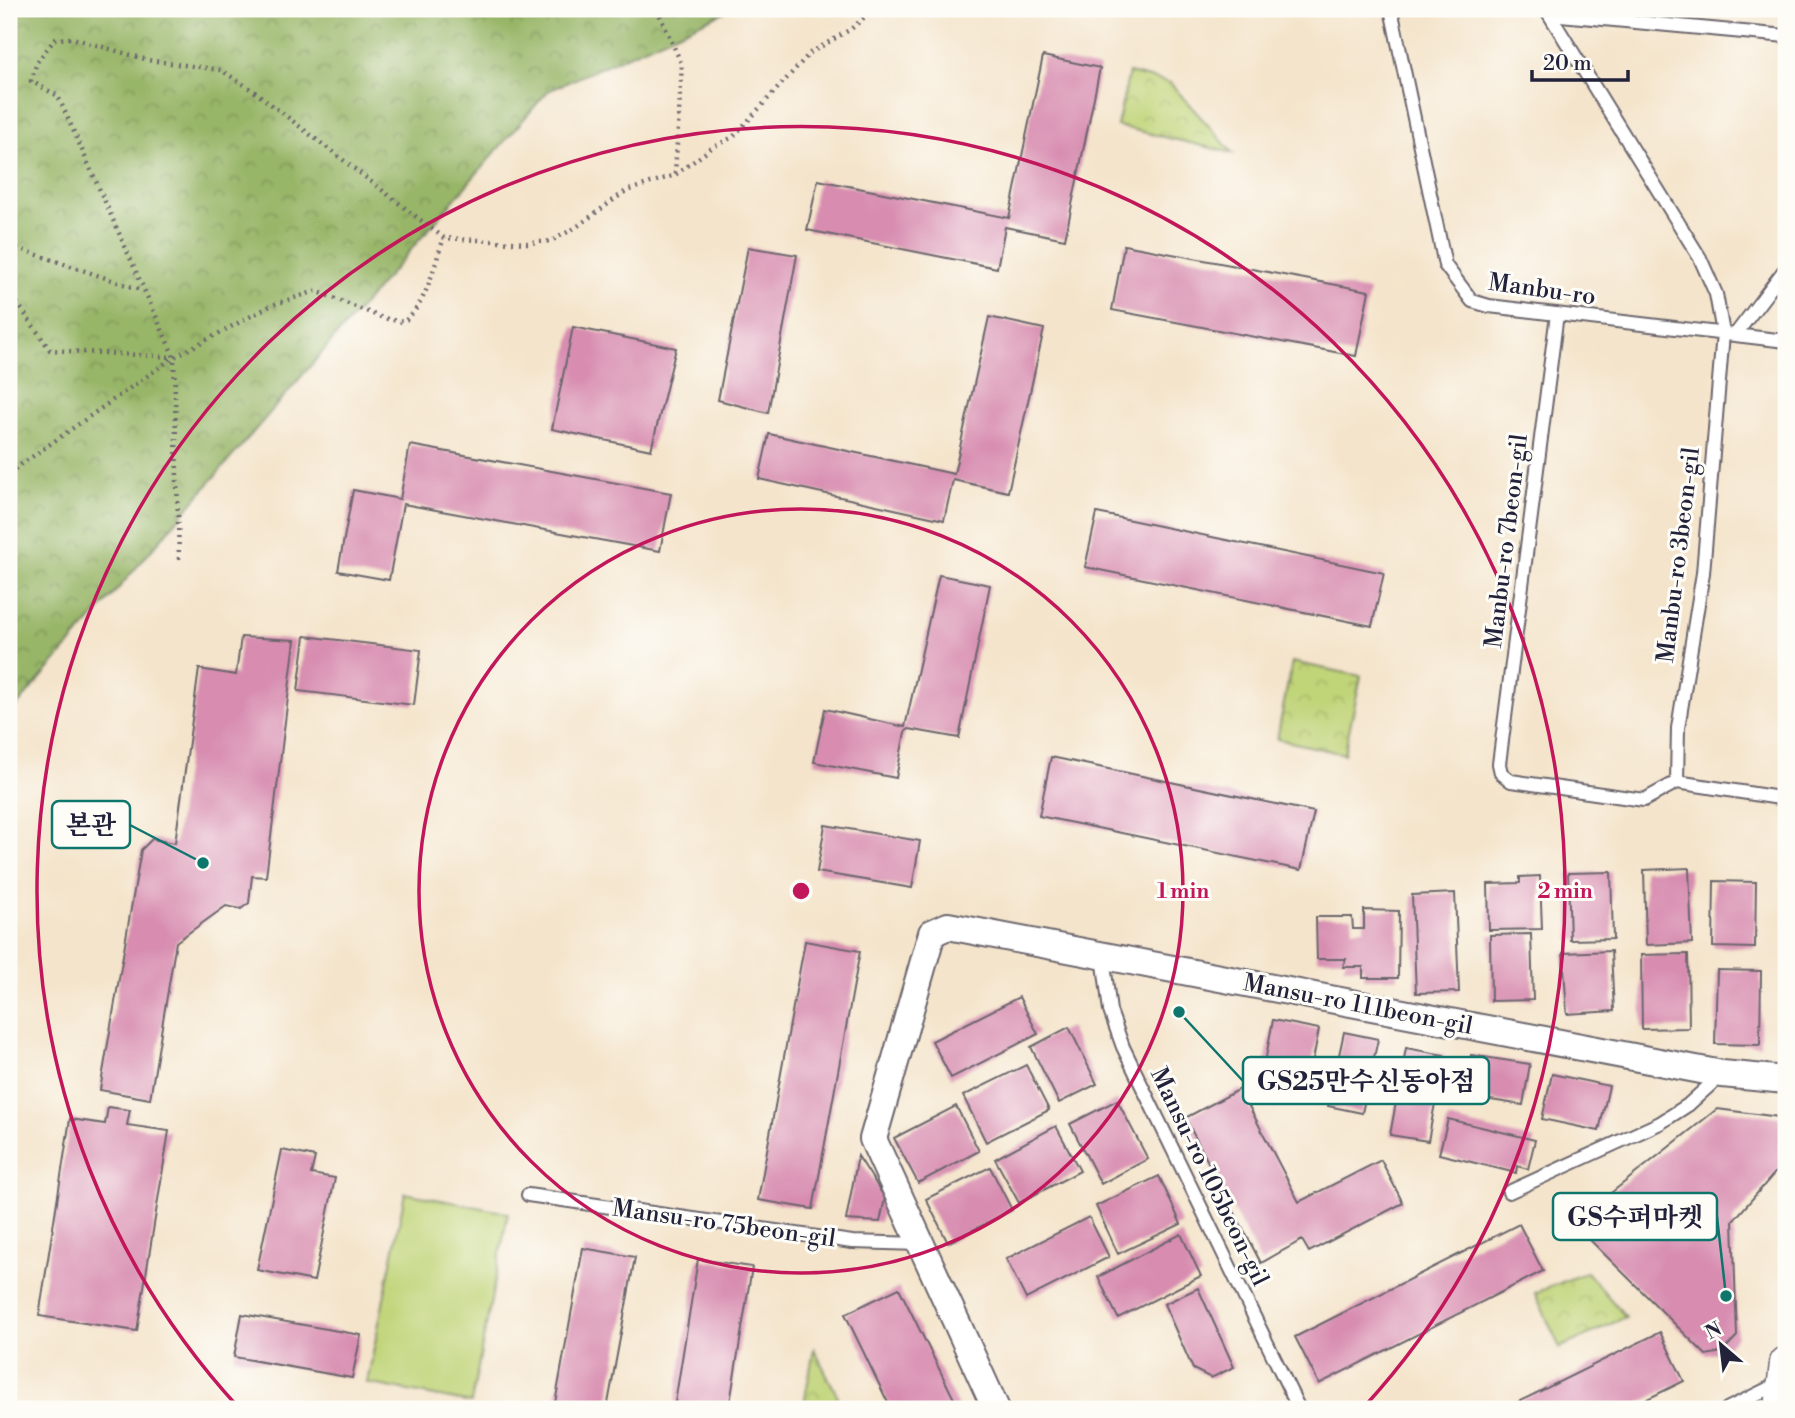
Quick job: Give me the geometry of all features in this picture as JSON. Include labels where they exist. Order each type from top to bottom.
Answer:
[{"type":"street","name":"Mansu-ro 111beon-gil","points":[[920,1244],[873,1139],[932,933],[948,926],[1722,1074],[1786,1080]]},
{"type":"street","points":[[920,1244],[996,1409]]},
{"type":"lane","name":"Manbu-ro","points":[[1391,9],[1445,265],[1472,301],[1489,306],[1786,341]]},
{"type":"lane","points":[[1548,11],[1786,36]]},
{"type":"lane","name":"Manbu-ro 3beon-gil","points":[[1548,11],[1700,258],[1716,294],[1729,334],[1703,573],[1678,728],[1677,782]]},
{"type":"lane","points":[[1729,334],[1786,268]]},
{"type":"lane","name":"Manbu-ro 7beon-gil","points":[[1558,314],[1499,764],[1501,773],[1511,781],[1644,800],[1677,782]]},
{"type":"lane","points":[[1677,782],[1786,799]]},
{"type":"lane","name":"Mansu-ro 105beon-gil","points":[[1103,956],[1110,1011],[1123,1047],[1299,1409]]},
{"type":"lane","points":[[1509,1192],[1660,1124],[1688,1105],[1722,1074]]},
{"type":"lane","name":"Mansu-ro 75beon-gil","points":[[528,1195],[852,1242],[920,1244]]},
{"type":"lane","points":[[1727,1409],[1784,1383]]},
{"type":"path","points":[[657,9],[682,65],[675,175]]},
{"type":"path","points":[[180,559],[174,357],[141,290],[58,96],[31,81],[37,62],[55,39],[72,38],[148,60],[220,70],[255,92],[444,238],[527,243],[551,241],[575,228],[626,191],[675,175],[713,147],[733,137],[810,53],[851,29],[874,9]]},
{"type":"path","points":[[9,218],[17,248],[9,292],[50,349],[174,357]]},
{"type":"path","points":[[9,472],[174,357],[272,305],[316,291],[383,318],[403,322],[411,317],[420,302],[444,238]]},
{"type":"path","points":[[17,248],[141,290]]},
{"type":"green space","points":[[9,9],[731,9],[548,91],[15,708],[9,742]]},
{"type":"green space","points":[[1129,73],[1170,83],[1233,153],[1117,126]]},
{"type":"green space","points":[[1292,662],[1361,676],[1344,754],[1277,739]]},
{"type":"green space","points":[[405,1193],[508,1213],[471,1403],[367,1383]]},
{"type":"green space","points":[[1587,1272],[1626,1317],[1560,1348],[1535,1293]]},
{"type":"green space","points":[[814,1349],[844,1409],[803,1409]]},
{"type":"building","points":[[1043,56],[1100,68],[1065,239],[1005,227],[997,268],[807,230],[818,180],[1009,218]]},
{"type":"building","points":[[1124,245],[1369,291],[1356,356],[1112,310]]},
{"type":"building","points":[[748,247],[797,255],[768,413],[718,400]]},
{"type":"building","points":[[989,317],[1044,329],[1008,492],[953,480],[944,520],[759,479],[769,434],[954,474]]},
{"type":"building","points":[[573,327],[676,348],[651,450],[552,429]]},
{"type":"building","points":[[410,445],[671,493],[660,551],[403,504],[389,580],[338,571],[353,490],[400,499]]},
{"type":"building","points":[[1097,513],[1384,573],[1372,626],[1085,567]]},
{"type":"building","points":[[939,575],[990,585],[959,738],[909,729],[905,732],[896,778],[814,762],[825,709],[905,727]]},
{"type":"building","points":[[305,636],[421,650],[414,705],[298,691]]},
{"type":"building","points":[[241,637],[295,640],[266,877],[252,876],[249,903],[241,909],[226,906],[176,942],[150,1099],[100,1090],[141,850],[152,839],[175,843],[199,669],[236,675]]},
{"type":"building","points":[[1051,757],[1314,812],[1301,870],[1039,816]]},
{"type":"building","points":[[825,825],[920,841],[912,888],[817,872]]},
{"type":"building","points":[[1689,868],[1692,943],[1646,945],[1644,870]]},
{"type":"building","points":[[1611,872],[1613,939],[1570,940],[1568,873]]},
{"type":"building","points":[[1540,876],[1542,929],[1489,930],[1488,884],[1520,883],[1520,877]]},
{"type":"building","points":[[1714,881],[1756,882],[1755,948],[1713,947]]},
{"type":"building","points":[[1455,893],[1459,992],[1416,993],[1412,895]]},
{"type":"building","points":[[1364,910],[1399,911],[1398,978],[1363,978],[1363,967],[1343,967],[1346,959],[1317,959],[1316,917],[1352,917],[1353,929],[1364,929]]},
{"type":"building","points":[[1531,934],[1533,1000],[1491,1001],[1490,935]]},
{"type":"building","points":[[805,941],[860,951],[813,1209],[758,1200]]},
{"type":"building","points":[[1611,951],[1614,1011],[1567,1014],[1563,953]]},
{"type":"building","points":[[1688,954],[1689,1028],[1642,1029],[1641,955]]},
{"type":"building","points":[[1717,970],[1761,971],[1760,1045],[1715,1044]]},
{"type":"building","points":[[1019,997],[1038,1034],[951,1078],[932,1041]]},
{"type":"building","points":[[1273,1020],[1319,1029],[1308,1086],[1262,1078]]},
{"type":"building","points":[[1069,1027],[1097,1084],[1059,1103],[1031,1047]]},
{"type":"building","points":[[1344,1032],[1378,1039],[1362,1113],[1328,1106]]},
{"type":"building","points":[[1406,1048],[1444,1055],[1428,1141],[1390,1135]]},
{"type":"building","points":[[1471,1055],[1530,1064],[1523,1105],[1465,1096]]},
{"type":"building","points":[[1026,1065],[1049,1110],[986,1142],[963,1096]]},
{"type":"building","points":[[1552,1074],[1609,1086],[1599,1131],[1542,1119]]},
{"type":"building","points":[[1240,1089],[1299,1202],[1381,1160],[1403,1203],[1309,1252],[1302,1240],[1261,1263],[1185,1118]]},
{"type":"building","points":[[1117,1100],[1148,1159],[1101,1184],[1070,1124]]},
{"type":"building","points":[[956,1106],[979,1151],[918,1183],[894,1138]]},
{"type":"building","points":[[108,1107],[130,1110],[127,1125],[169,1131],[137,1331],[39,1316],[70,1119],[105,1124]]},
{"type":"building","points":[[1717,1109],[1779,1117],[1786,1130],[1786,1160],[1733,1221],[1737,1336],[1722,1352],[1706,1355],[1573,1223]]},
{"type":"building","points":[[1448,1119],[1535,1140],[1528,1169],[1517,1166],[1516,1173],[1439,1154]]},
{"type":"building","points":[[1056,1126],[1080,1171],[1019,1203],[995,1159]]},
{"type":"building","points":[[282,1150],[315,1157],[311,1174],[335,1178],[314,1281],[257,1270]]},
{"type":"building","points":[[858,1156],[885,1198],[880,1222],[846,1220]]},
{"type":"building","points":[[990,1167],[1012,1210],[948,1243],[926,1199]]},
{"type":"building","points":[[1159,1176],[1181,1224],[1118,1254],[1096,1206]]},
{"type":"building","points":[[1089,1217],[1109,1257],[1026,1299],[1006,1259]]},
{"type":"building","points":[[1519,1224],[1543,1271],[1319,1384],[1295,1337]]},
{"type":"building","points":[[1181,1234],[1201,1276],[1118,1318],[1098,1277]]},
{"type":"building","points":[[583,1248],[635,1257],[607,1409],[554,1409]]},
{"type":"building","points":[[698,1259],[752,1267],[729,1409],[674,1409]]},
{"type":"building","points":[[899,1288],[959,1409],[891,1409],[845,1314]]},
{"type":"building","points":[[1198,1288],[1234,1367],[1211,1378],[1193,1369],[1164,1304]]},
{"type":"building","points":[[242,1314],[361,1335],[352,1378],[234,1357]]},
{"type":"building","points":[[1660,1332],[1684,1381],[1627,1409],[1504,1409]]},
{"type":"place","name":"본관","points":[[203,863]]},
{"type":"place","name":"GS25만수신동아점","points":[[1179,1012]]},
{"type":"place","name":"GS수퍼마켓","points":[[1726,1296]]}]
